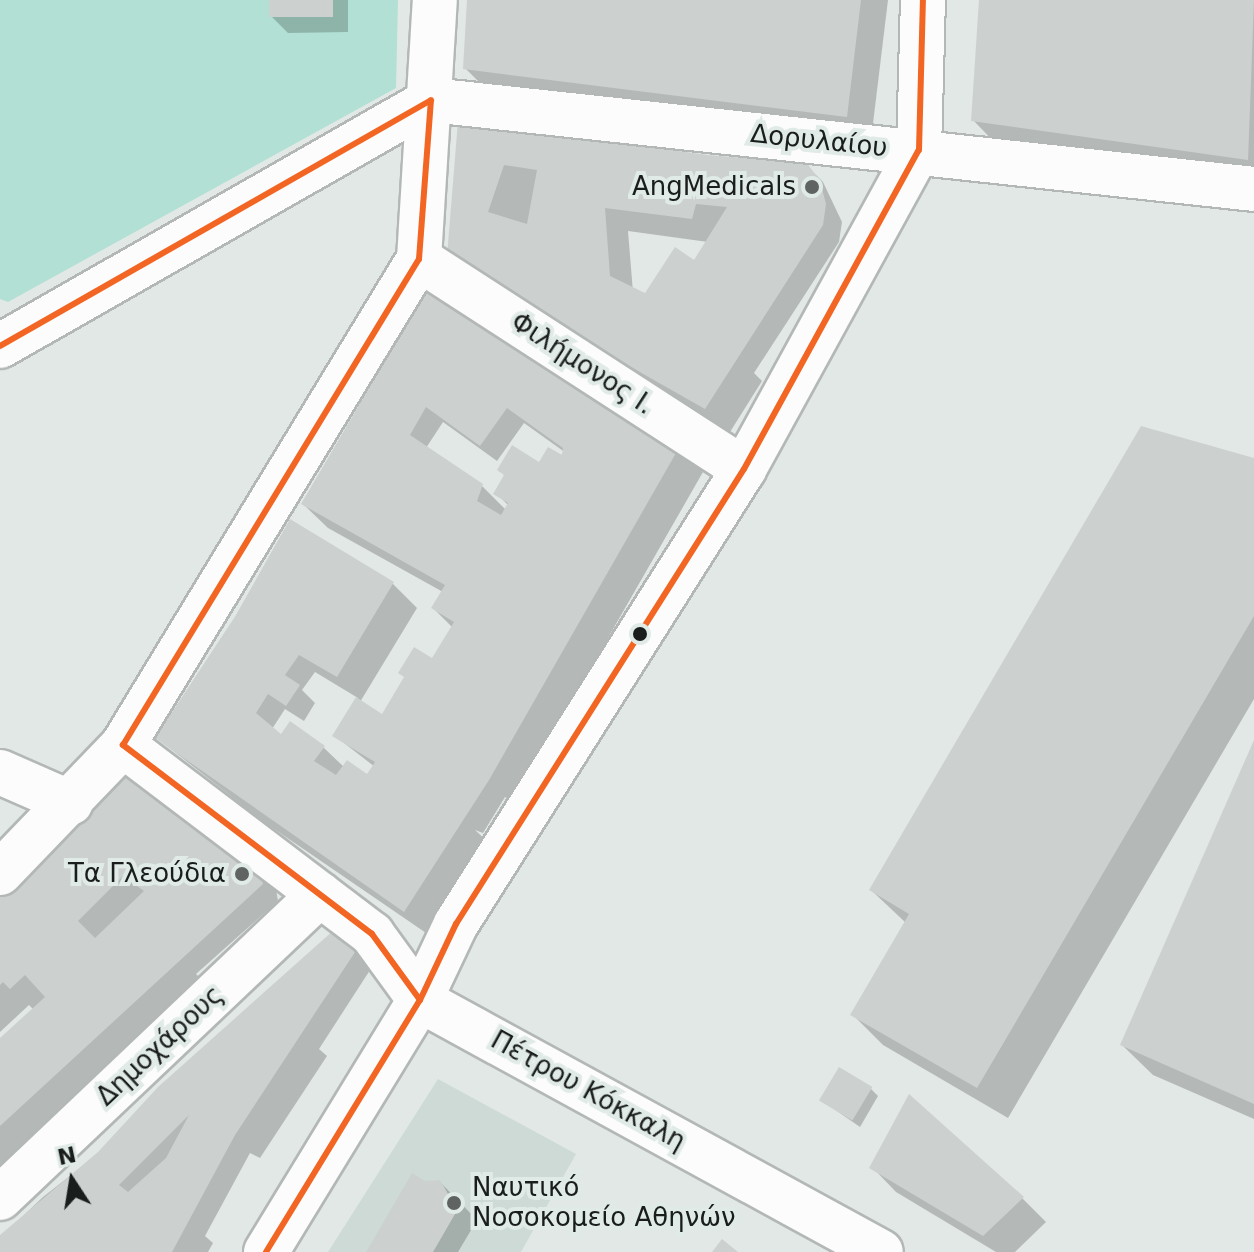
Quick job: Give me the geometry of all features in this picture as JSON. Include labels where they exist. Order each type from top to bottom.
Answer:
[{"type":"street","points":[[0,873],[71,803],[123,745],[419,259],[435,0]]},
{"type":"street","points":[[266,1252],[420,1000],[456,924],[744,469],[919,150],[923,0]]},
{"type":"street","points":[[0,346],[431,100]]},
{"type":"street","name":"Δορυλαίου","points":[[431,100],[919,150],[1254,189]]},
{"type":"street","name":"Φιλήμονος Ι.","points":[[419,259],[744,469]]},
{"type":"street","points":[[123,745],[372,934],[420,1000]]},
{"type":"street","points":[[0,772],[71,803]]},
{"type":"street","name":"Δημοχάρους","points":[[0,1198],[320,894]]},
{"type":"street","name":"Πέτρου Κόκκαλη","points":[[420,1000],[881,1252]]},
{"type":"shaded area","name":"Ναυτικό Νοσοκομείο Αθηνών","points":[[438,1079],[576,1154],[521,1252],[328,1252]]},
{"type":"green space","points":[[0,0],[398,0],[396,88],[8,302],[0,299]]},
{"type":"building","points":[[269,0],[333,0],[333,17],[269,17]]},
{"type":"building","points":[[467,0],[861,0],[847,117],[463,69]]},
{"type":"building","points":[[979,0],[1254,0],[1248,160],[971,121]]},
{"type":"building","points":[[458,121],[708,155],[807,163],[820,181],[826,204],[823,225],[705,409],[513,300],[447,256]],"holes":[[[504,165],[537,170],[527,224],[488,212]],[[696,204],[727,207],[694,260],[675,247],[645,293],[610,276],[605,208],[692,219]]]},
{"type":"building","points":[[433,279],[680,446],[489,780],[404,912],[155,738],[236,615],[290,519],[394,582],[337,677],[299,655],[285,675],[300,685],[286,706],[268,694],[256,713],[281,734],[290,721],[325,746],[314,761],[336,775],[347,760],[367,774],[375,762],[332,736],[356,697],[382,714],[404,677],[398,673],[414,647],[432,658],[454,622],[431,608],[445,585],[301,504]],"holes":[[[426,407],[480,446],[507,408],[563,448],[562,455],[548,447],[539,462],[512,445],[497,470],[504,475],[493,494],[508,503],[501,515],[477,501],[483,484],[410,435]]]},
{"type":"building","points":[[1141,426],[1254,458],[1254,616],[977,1088],[850,1015],[909,914],[869,890]]},
{"type":"building","points":[[1254,740],[1254,1104],[1120,1045]]},
{"type":"building","points":[[128,771],[260,870],[263,884],[0,1126],[0,1038],[45,997],[25,975],[10,989],[3,982],[0,985],[0,896]],"holes":[[[123,876],[144,891],[95,938],[78,921]]]},
{"type":"building","points":[[334,930],[357,949],[235,1135],[172,1252],[0,1252],[0,1235],[98,1152],[158,1087]],"holes":[[[189,1115],[166,1158],[128,1192],[119,1185]]]},
{"type":"building","points":[[839,1067],[872,1087],[852,1121],[819,1100]]},
{"type":"building","points":[[909,1094],[1024,1197],[983,1236],[869,1168]]},
{"type":"building","points":[[412,1173],[425,1181],[440,1180],[448,1194],[462,1202],[433,1252],[366,1252]]},
{"type":"building","points":[[722,1239],[738,1252],[712,1252]]},
{"type":"transit line","points":[[266,1252],[420,1000],[456,924],[744,469],[919,150],[923,0]]},
{"type":"transit line","points":[[0,346],[431,100]]},
{"type":"transit line","points":[[420,1000],[372,934],[123,745],[419,259],[431,100]]},
{"type":"place","name":"AngMedicals","points":[[812,187]]},
{"type":"place","name":"Τα Γλεούδια","points":[[242,874]]},
{"type":"place","name":"Ναυτικό Νοσοκομείο Αθηνών","points":[[454,1203]]}]
